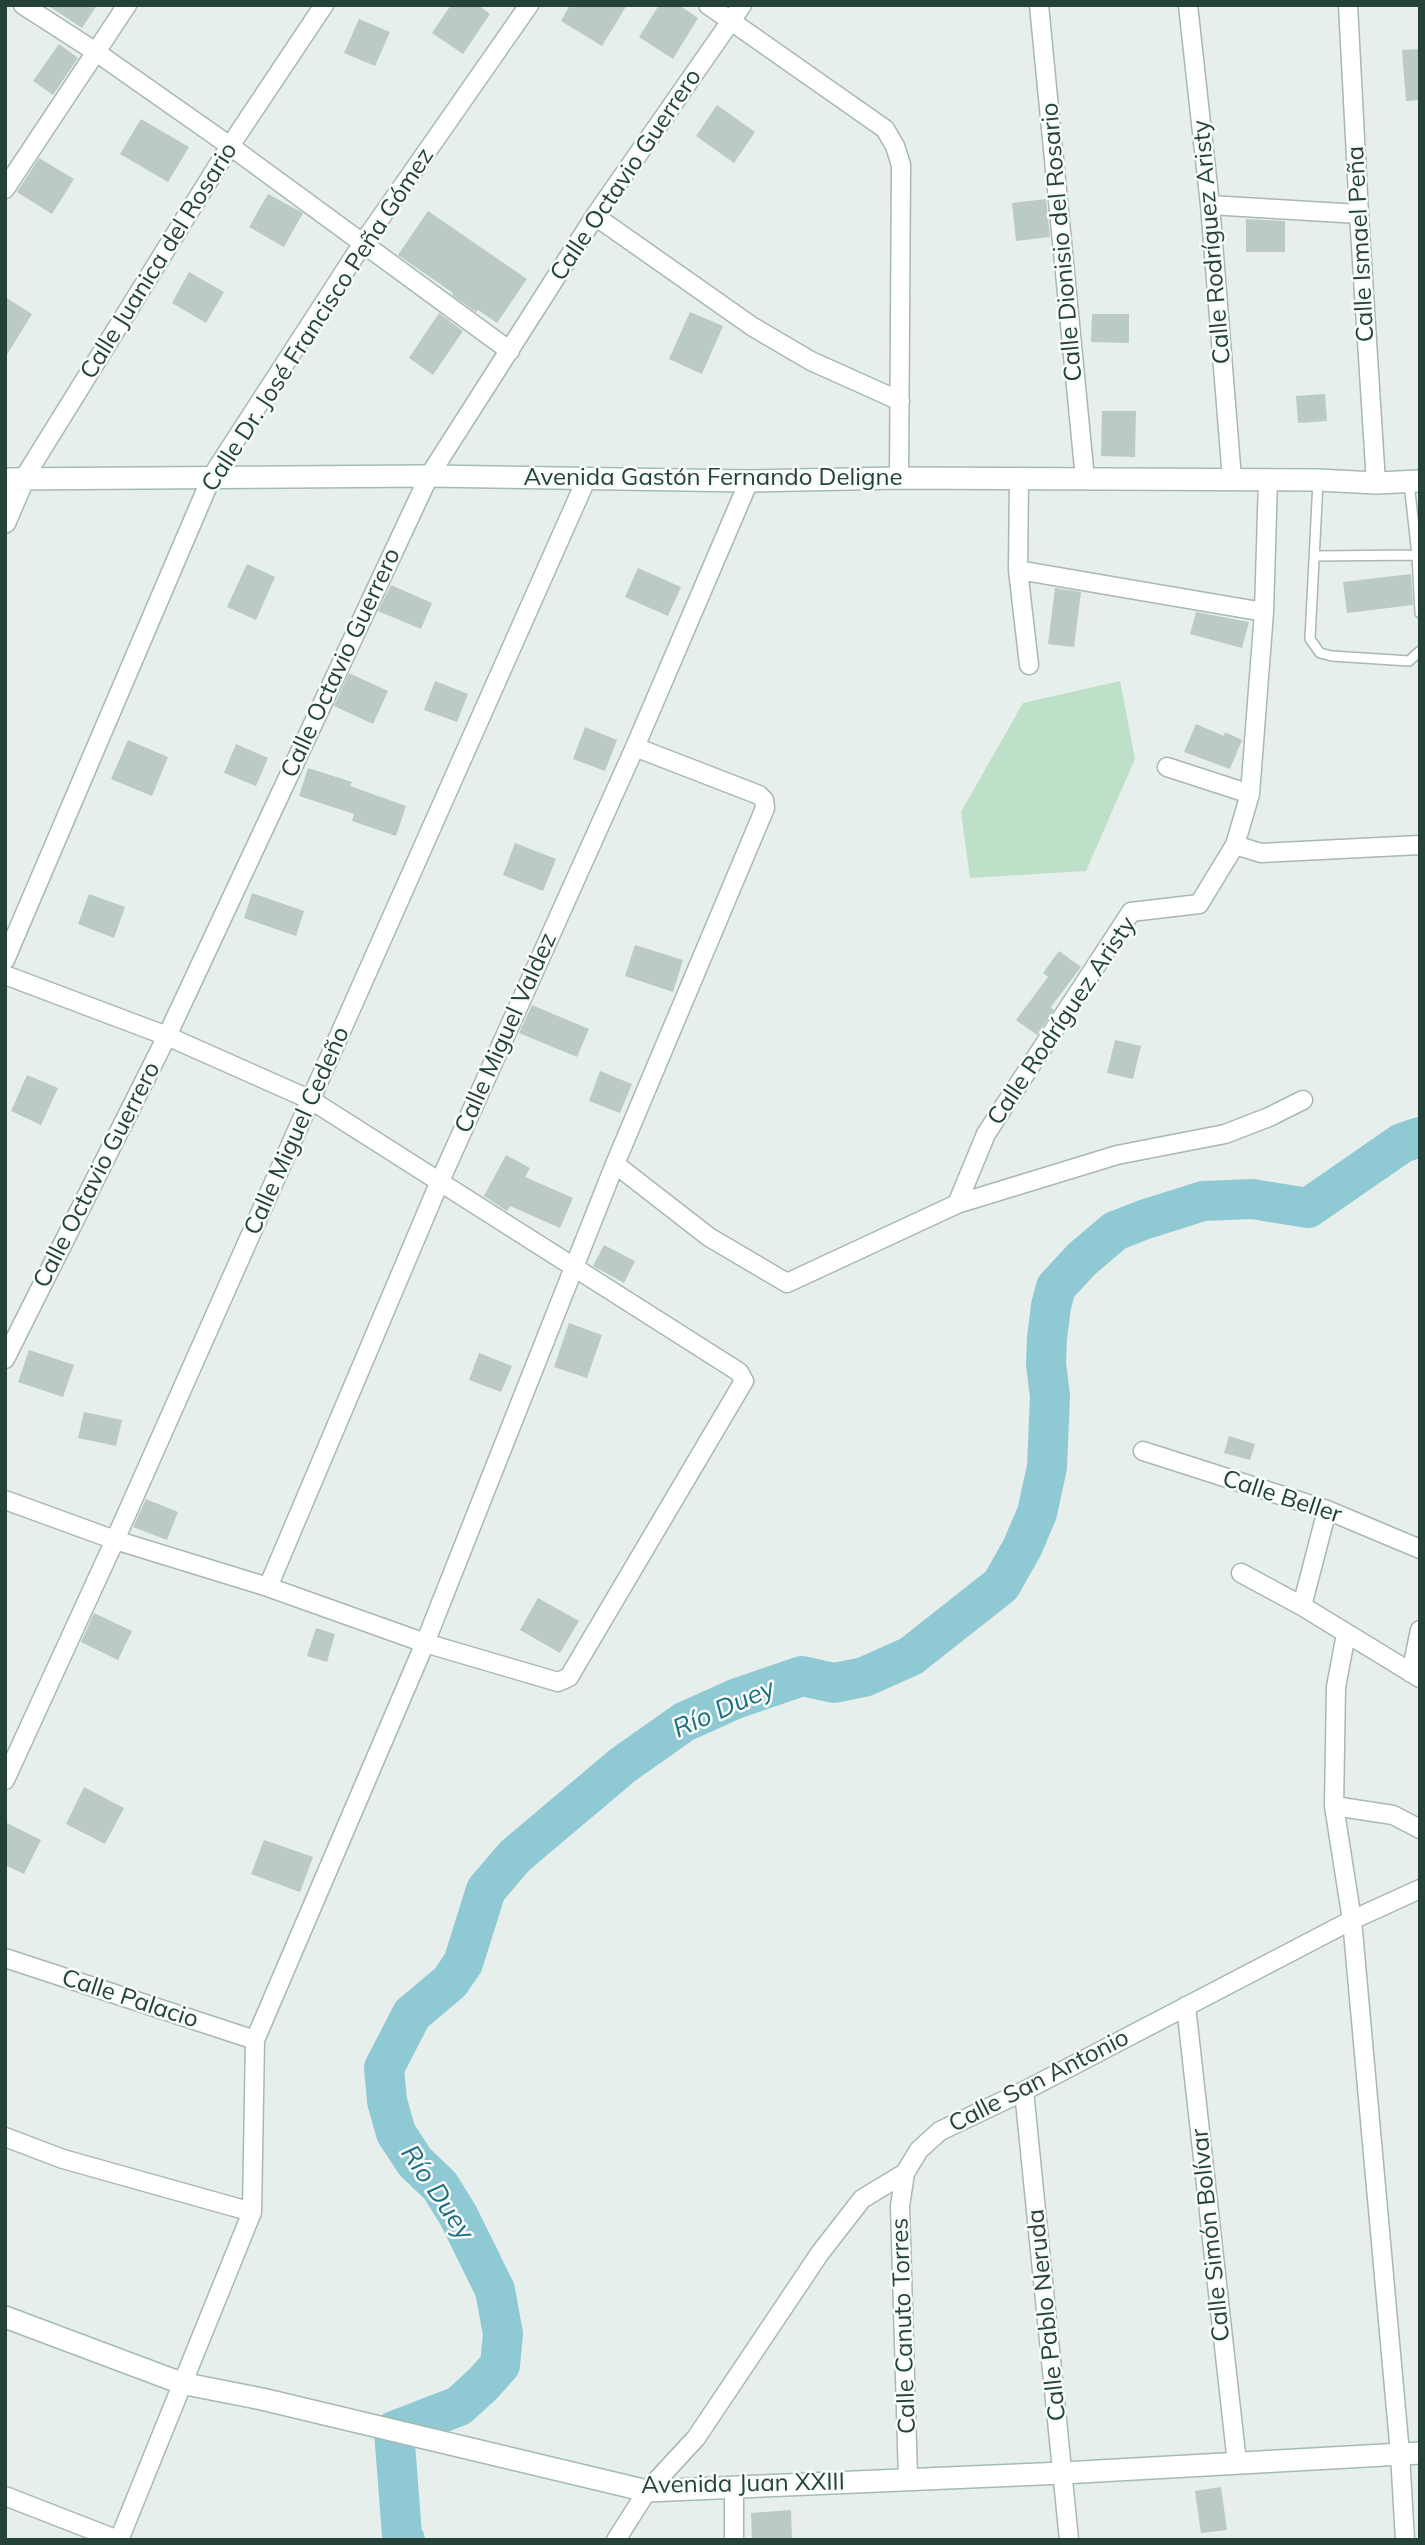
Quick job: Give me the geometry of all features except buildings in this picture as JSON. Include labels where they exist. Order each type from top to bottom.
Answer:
[{"type":"street","points":[[23,5],[96,52],[230,146],[510,351]]},
{"type":"street","points":[[5,189],[127,5]]},
{"type":"street","name":"Calle Juanica del Rosario","points":[[5,522],[15,478],[324,5]]},
{"type":"street","name":"Calle Dr. José Francisco Peña Gómez","points":[[5,960],[212,476],[363,243],[528,5]]},
{"type":"street","points":[[708,5],[885,129],[895,146],[901,165],[900,478]]},
{"type":"street","name":"Calle Octavio Guerrero","points":[[5,1359],[167,1036],[429,476],[595,216],[742,5]]},
{"type":"street","name":"Calle Dionisio del Rosario","points":[[1039,5],[1084,479]]},
{"type":"street","name":"Calle Rodríguez Aristy","points":[[1188,5],[1210,205],[1232,479]]},
{"type":"street","name":"Calle Ismael Peña","points":[[1348,5],[1376,483]]},
{"type":"street","points":[[1210,205],[1359,214]]},
{"type":"street","points":[[595,216],[753,327],[811,361],[900,401]]},
{"type":"street","name":"Avenida Gastón Fernando Deligne","points":[[15,478],[429,476],[749,481],[900,478],[1232,479],[1376,483],[1415,481]]},
{"type":"street","points":[[1019,479],[1018,570],[1029,666]]},
{"type":"street","name":"Calle Miguel Cedeño","points":[[5,1780],[586,480]]},
{"type":"street","name":"Calle Rodríguez Aristy","points":[[957,1204],[986,1134],[1131,912],[1199,904],[1235,845],[1250,794],[1264,612],[1268,480]]},
{"type":"street","name":"Calle Miguel Valdez","points":[[268,1587],[440,1181],[635,747],[749,481]]},
{"type":"street","points":[[1018,570],[1264,612]]},
{"type":"street","points":[[5,2496],[118,2540],[252,2212],[256,2040],[425,1643],[615,1164],[765,808],[764,800],[759,795],[635,747]]},
{"type":"street","points":[[1167,768],[1250,794]]},
{"type":"street","points":[[1235,845],[1261,853],[1420,845]]},
{"type":"street","points":[[5,975],[167,1036],[311,1100],[739,1372],[744,1381],[569,1677],[558,1682],[425,1643],[268,1587],[115,1539],[5,1500]]},
{"type":"street","points":[[615,1164],[709,1237],[788,1283],[957,1204],[1118,1155],[1225,1134],[1303,1100]]},
{"type":"street","name":"Calle Beller","points":[[1143,1451],[1327,1510],[1420,1549]]},
{"type":"street","points":[[1302,1606],[1327,1510]]},
{"type":"street","points":[[1241,1573],[1302,1606],[1415,1675],[1420,1630]]},
{"type":"street","points":[[1346,1634],[1336,1687],[1334,1806],[1352,1920],[1410,2453],[1405,2540]]},
{"type":"street","points":[[1334,1806],[1394,1815],[1420,1829]]},
{"type":"street","name":"Calle San Antonio","points":[[616,2540],[647,2491],[696,2438],[820,2253],[862,2199],[905,2173],[919,2150],[940,2131],[1024,2091],[1352,1920],[1420,1889]]},
{"type":"street","name":"Calle Palacio","points":[[5,1958],[256,2040]]},
{"type":"street","name":"Calle Simón Bolívar","points":[[1186,2006],[1237,2463]]},
{"type":"street","name":"Calle Pablo Neruda","points":[[1024,2091],[1069,2540]]},
{"type":"street","points":[[5,2137],[63,2159],[252,2212]]},
{"type":"street","name":"Calle Canuto Torres","points":[[905,2173],[900,2206],[908,2479]]},
{"type":"street","name":"Avenida Juan XXIII","points":[[5,2317],[181,2383],[261,2399],[647,2491],[1063,2473],[1410,2453]]},
{"type":"street","points":[[734,2487],[734,2540]]},
{"type":"lane","points":[[1318,480],[1310,639],[1320,653],[1409,661],[1420,651]]},
{"type":"lane","points":[[1415,481],[1420,613]]},
{"type":"lane","points":[[1316,556],[1417,555]]},
{"type":"green space","points":[[1120,681],[1135,759],[1086,871],[970,878],[961,812],[1023,703]]},
{"type":"waterway","name":"Río Duey","points":[[405,2540],[402,2535],[394,2431],[459,2406],[500,2365],[503,2334],[495,2290],[458,2215],[440,2186],[415,2162],[396,2133],[387,2101],[384,2068],[412,2014],[450,1982],[463,1963],[486,1890],[515,1856],[623,1765],[684,1722],[735,1699],[802,1676],[834,1683],[864,1677],[911,1656],[1001,1585],[1022,1548],[1037,1513],[1047,1467],[1050,1396],[1046,1364],[1047,1338],[1056,1287],[1082,1259],[1115,1231],[1203,1201],[1252,1199],[1308,1208],[1402,1143],[1420,1137]]}]
